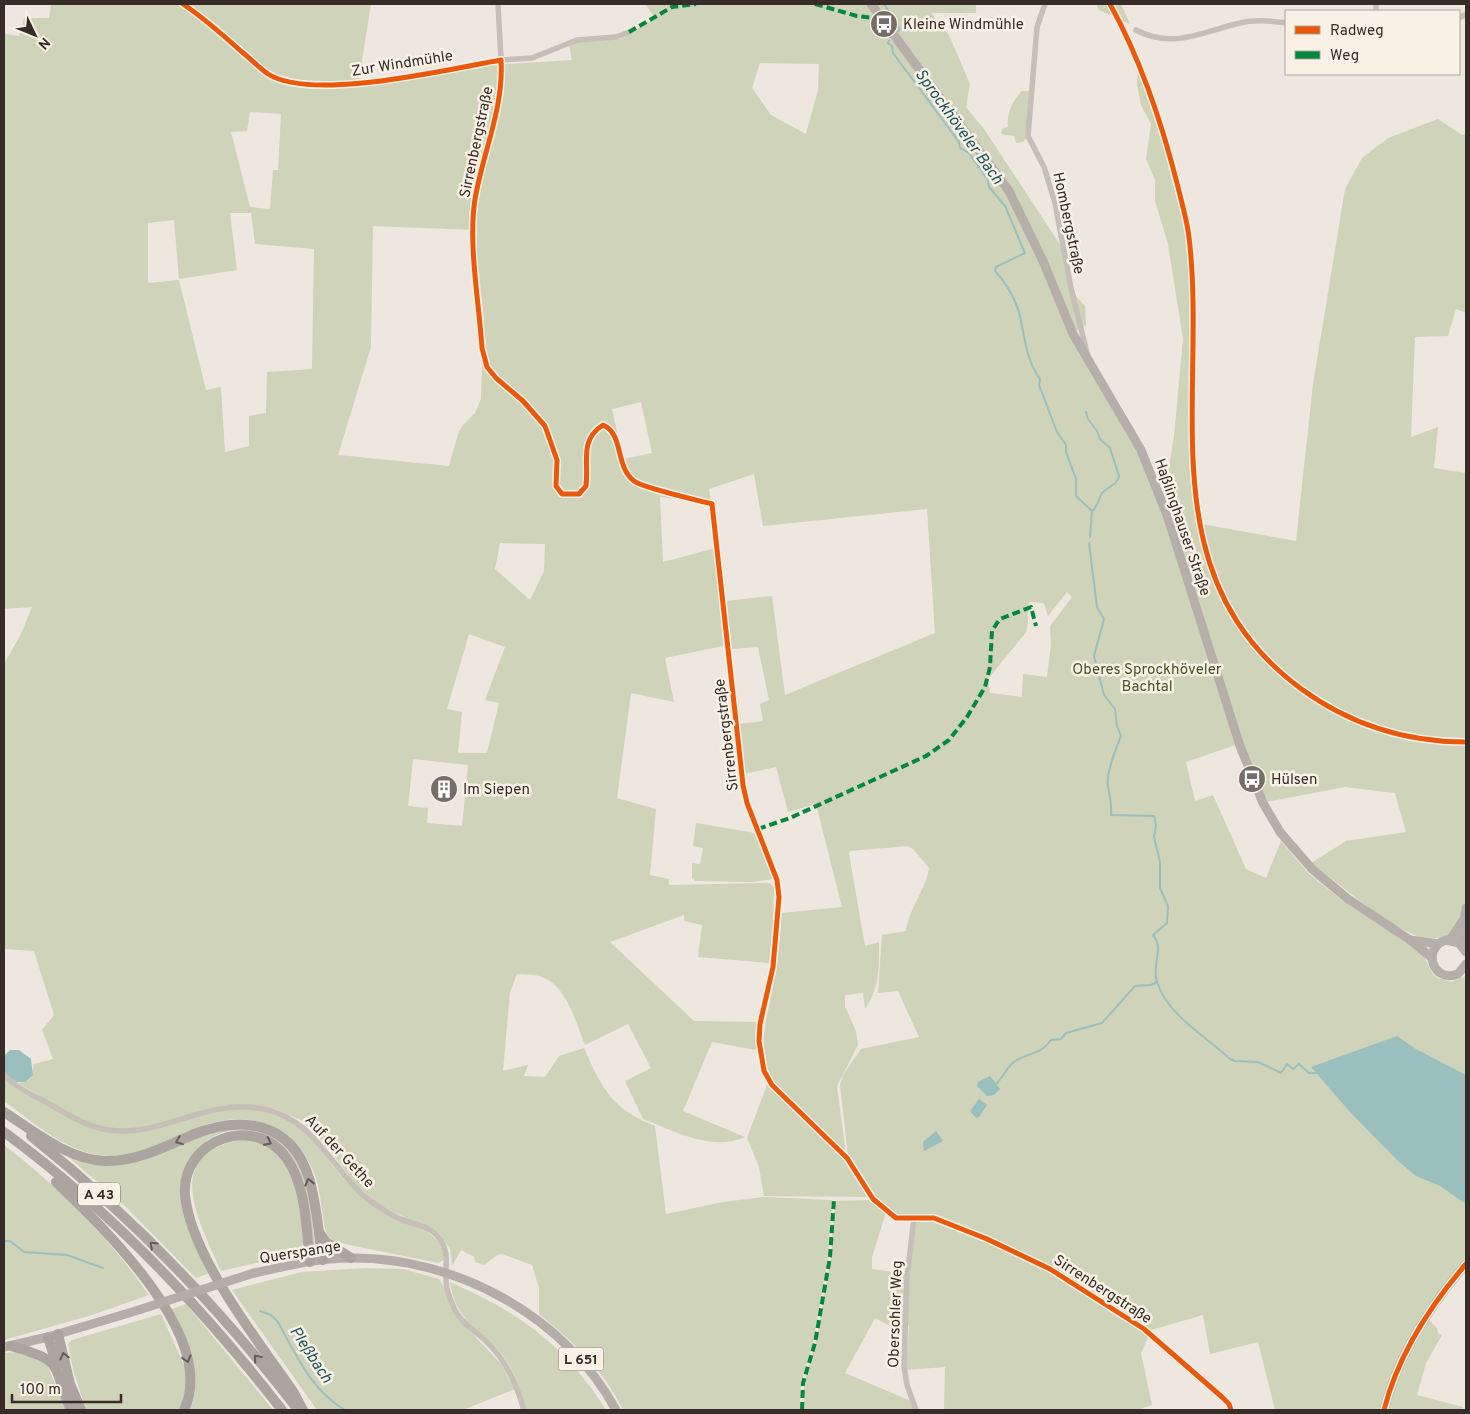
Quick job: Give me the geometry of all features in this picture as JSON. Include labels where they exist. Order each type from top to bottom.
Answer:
[{"type":"highway","points":[[4,1114],[67,1151],[88,1159],[106,1161],[134,1157],[216,1127],[241,1124],[266,1128],[286,1140],[304,1165],[310,1181],[323,1260]]},
{"type":"highway","name":"A 43","points":[[4,1114],[109,1202],[173,1264],[260,1361],[298,1410]]},
{"type":"highway","points":[[5,1133],[112,1236],[162,1301],[177,1332],[190,1370],[190,1392],[184,1410]]},
{"type":"highway","name":"A 43","points":[[5,1133],[92,1206],[171,1281],[226,1341],[282,1410]]},
{"type":"highway","points":[[303,1410],[294,1392],[225,1293],[192,1223],[185,1183],[190,1166],[201,1151],[221,1139],[241,1134],[252,1135],[267,1141],[280,1151],[290,1164],[300,1188],[310,1262]]},
{"type":"highway","points":[[317,1230],[326,1242],[351,1258]]},
{"type":"highway","points":[[53,1335],[56,1366],[71,1410]]},
{"type":"highway","points":[[53,1335],[81,1410]]},
{"type":"highway","points":[[8,1346],[44,1356],[56,1366]]},
{"type":"main road","name":"Haßlinghauser Straße","points":[[871,4],[1009,191],[1043,261],[1073,334],[1128,428],[1151,473],[1198,612],[1240,746],[1263,803],[1280,832],[1312,869],[1348,899],[1410,940],[1431,957],[1433,966],[1441,975],[1454,976],[1465,969]]},
{"type":"main road","points":[[1450,940],[1464,948],[1466,908]]},
{"type":"main road","points":[[1431,957],[1438,944],[1450,940],[1464,918]]},
{"type":"main road","name":"Haßlinghauser Straße","points":[[1410,940],[1438,944]]},
{"type":"main road","name":"Querspange","points":[[8,1346],[53,1335],[254,1273],[310,1262],[351,1258],[408,1262],[447,1274],[514,1304],[548,1329],[585,1363],[616,1410]]},
{"type":"main road","points":[[1384,1410],[1392,1382],[1413,1339],[1440,1297],[1466,1264]]},
{"type":"street","name":"Zur Windmühle","points":[[183,4],[202,17],[268,74],[292,83],[336,84],[374,82],[501,60],[532,58],[577,40],[616,37],[629,32]]},
{"type":"street","name":"Sirrenbergstraße","points":[[498,4],[501,60],[500,96],[475,200],[473,229],[482,348],[487,367],[545,426],[557,460],[556,486],[562,494],[579,494],[586,486],[585,452],[589,438],[603,425],[610,428],[614,434],[624,471],[635,482],[712,504],[743,784],[748,804],[777,880],[779,897],[773,968],[760,1024],[759,1041],[764,1071],[772,1085],[847,1158],[874,1199],[896,1218],[934,1218],[987,1239],[1050,1269],[1144,1329],[1222,1396],[1229,1404],[1231,1410]]},
{"type":"street","name":"Hombergstraße","points":[[1045,4],[1037,27],[1028,136],[1044,167],[1055,204],[1071,288],[1087,347],[1088,362]]},
{"type":"street","points":[[1136,30],[1156,38],[1173,39],[1193,38],[1247,21],[1285,23]]},
{"type":"street","name":"Auf der Gethe","points":[[4,1074],[14,1083],[79,1121],[109,1130],[136,1131],[207,1111],[236,1106],[280,1113],[306,1129],[326,1150],[346,1177],[372,1202],[397,1217],[432,1231],[437,1235],[446,1251],[448,1290],[457,1313],[505,1362],[517,1386],[524,1410]]},
{"type":"street","name":"Obersohler Weg","points":[[914,1218],[907,1278],[904,1366],[907,1385],[916,1410]]},
{"type":"green space","name":"Oberes Sprockhöveler Bachtal","points":[[51,4],[179,4],[210,27],[220,27],[188,4],[371,4],[358,86],[492,65],[572,60],[569,45],[577,42],[620,39],[655,18],[645,4],[976,4],[976,13],[931,13],[949,35],[970,84],[966,107],[984,129],[1061,246],[1070,289],[1085,306],[1086,325],[1070,334],[1162,494],[1166,486],[1174,436],[1183,339],[1168,244],[1155,201],[1155,180],[1146,159],[1151,124],[1141,105],[1137,85],[1138,65],[1157,120],[1188,243],[1191,382],[1190,461],[1196,523],[1296,541],[1313,384],[1345,189],[1362,158],[1388,138],[1438,119],[1462,135],[1466,134],[1466,313],[1456,309],[1448,336],[1415,337],[1411,437],[1438,427],[1434,468],[1466,473],[1466,944],[1447,936],[1425,940],[1404,930],[1381,917],[1311,863],[1346,841],[1406,832],[1395,793],[1345,787],[1266,802],[1242,743],[1186,762],[1195,801],[1213,795],[1246,869],[1266,878],[1281,841],[1308,873],[1344,902],[1423,954],[1432,973],[1437,978],[1451,982],[1466,976],[1466,1258],[1427,1310],[1404,1349],[1394,1369],[1380,1410],[1275,1410],[1258,1342],[1210,1354],[1203,1315],[1151,1330],[1141,1353],[1152,1405],[1137,1410],[944,1410],[945,1367],[906,1370],[909,1326],[906,1322],[915,1219],[934,1216],[895,1216],[876,1199],[848,1156],[840,1085],[843,1075],[861,1049],[919,1037],[898,991],[878,993],[882,935],[906,931],[910,915],[924,885],[929,868],[913,849],[908,846],[850,851],[849,854],[865,946],[879,942],[879,969],[874,993],[865,1009],[863,993],[845,995],[845,1007],[856,1031],[858,1045],[837,1086],[846,1155],[772,1082],[764,1056],[764,1030],[776,969],[782,913],[842,907],[816,804],[788,812],[776,767],[744,774],[739,724],[763,721],[760,704],[769,700],[758,647],[732,649],[726,601],[772,596],[785,695],[935,633],[927,509],[763,526],[754,474],[709,489],[711,503],[660,497],[663,562],[716,548],[723,646],[665,658],[674,702],[631,693],[617,798],[656,809],[650,875],[669,879],[669,885],[769,883],[774,887],[773,928],[769,963],[698,957],[702,925],[684,921],[684,915],[610,942],[694,1021],[758,1022],[756,1050],[712,1042],[683,1111],[745,1137],[732,1141],[706,1141],[680,1134],[643,1119],[625,1081],[651,1068],[628,1024],[585,1045],[569,1004],[557,987],[549,980],[537,975],[517,974],[510,992],[503,1071],[528,1065],[524,1076],[545,1077],[559,1056],[584,1048],[603,1086],[618,1105],[655,1126],[666,1214],[723,1202],[764,1197],[832,1200],[828,1257],[813,1343],[801,1383],[800,1410],[623,1410],[597,1369],[564,1335],[539,1314],[539,1288],[532,1265],[502,1254],[497,1255],[484,1265],[475,1262],[474,1257],[461,1250],[452,1266],[450,1249],[438,1232],[393,1212],[373,1200],[356,1185],[326,1145],[303,1121],[276,1109],[245,1104],[220,1106],[271,1113],[287,1120],[307,1134],[359,1194],[390,1214],[421,1228],[438,1241],[443,1250],[444,1260],[438,1263],[335,1242],[328,1236],[325,1229],[318,1184],[304,1154],[281,1131],[267,1124],[252,1120],[236,1119],[219,1121],[133,1154],[109,1156],[79,1150],[66,1144],[40,1128],[4,1101],[4,1077],[18,1090],[38,1100],[40,1096],[18,1083],[26,1082],[31,1078],[34,1064],[53,1059],[42,1030],[54,1015],[34,951],[4,949],[4,664],[21,634],[32,607],[4,609],[4,34],[19,36],[24,18],[49,18]],"holes":[[[760,63],[819,64],[818,90],[806,134],[771,115],[752,88]],[[250,112],[281,114],[278,170],[273,170],[270,209],[250,207],[231,132],[247,131]],[[230,213],[251,213],[255,244],[314,249],[312,369],[267,372],[266,413],[249,416],[249,446],[225,452],[221,387],[206,390],[179,280],[148,283],[148,223],[174,220],[179,279],[237,270]],[[373,226],[475,230],[484,320],[484,347],[488,361],[498,377],[524,405],[494,381],[482,364],[481,399],[475,413],[463,425],[458,434],[449,466],[338,455],[371,347]],[[641,402],[652,453],[623,459],[612,409]],[[500,543],[545,544],[544,571],[530,600],[495,569]],[[1067,592],[1072,597],[1050,626],[1051,644],[1047,677],[1023,674],[1022,697],[990,693],[988,679],[1027,631],[1029,602],[1044,603],[1048,616]],[[469,634],[505,647],[485,700],[499,703],[487,753],[458,753],[462,712],[447,709]],[[413,759],[468,765],[462,826],[427,823],[428,808],[408,806]]]},
{"type":"green space","points":[[1096,4],[1121,4],[1130,24],[1099,10]]},
{"type":"green space","points":[[1022,91],[1031,91],[1026,138],[1023,142],[1016,143],[1014,136],[1001,134],[1002,129],[1008,127],[1008,117],[1011,108]]},
{"type":"green space","points":[[696,823],[755,833],[774,879],[752,882],[695,881],[692,878],[692,863],[700,864],[703,848],[693,846]]},
{"type":"green space","points":[[768,1082],[845,1159],[870,1197],[764,1196],[759,1167],[747,1138]]},
{"type":"green space","points":[[218,1129],[263,1130],[290,1149],[308,1182],[315,1247],[313,1247],[304,1186],[297,1168],[289,1155],[266,1137],[238,1130],[224,1132],[210,1138],[198,1149],[193,1157],[183,1184],[212,1272],[196,1278],[124,1205],[64,1153],[101,1164]]},
{"type":"green space","points":[[247,1139],[264,1145],[275,1152],[290,1173],[301,1210],[303,1244],[292,1255],[221,1271],[196,1209],[192,1190],[194,1172],[203,1157],[220,1146]]},
{"type":"green space","points":[[4,1145],[44,1178],[82,1214],[117,1253],[149,1295],[92,1315],[4,1340]]},
{"type":"green space","points":[[872,1200],[886,1212],[872,1257],[872,1269],[907,1274],[903,1333],[875,1318],[845,1373],[911,1401],[914,1410],[804,1410],[804,1383],[816,1342],[831,1257],[835,1201]]},
{"type":"green space","points":[[365,1268],[403,1269],[439,1279],[468,1329],[502,1365],[515,1389],[463,1410],[317,1410],[232,1290],[302,1272]]},
{"type":"green space","points":[[450,1282],[498,1306],[539,1333],[574,1367],[606,1410],[525,1410],[511,1368],[491,1342],[465,1318],[453,1297]]},
{"type":"green space","points":[[186,1304],[273,1410],[190,1410],[195,1384],[192,1358],[169,1310]]},
{"type":"green space","points":[[161,1314],[184,1365],[188,1384],[179,1410],[86,1410],[73,1369],[68,1344],[72,1340]]},
{"type":"green space","points":[[1429,1320],[1437,1328],[1438,1333],[1442,1335],[1426,1363],[1417,1395],[1463,1407],[1462,1410],[1388,1410],[1399,1375]]},
{"type":"green space","points":[[17,1352],[45,1361],[67,1410],[4,1410],[4,1353]]},
{"type":"water","points":[[1397,1036],[1416,1049],[1466,1075],[1466,1204],[1440,1186],[1416,1176],[1397,1160],[1350,1112],[1311,1067]]},
{"type":"water","points":[[10,1050],[19,1050],[31,1059],[33,1075],[26,1082],[15,1082],[5,1073],[4,1056]]},
{"type":"water","points":[[990,1076],[1000,1089],[994,1095],[987,1096],[977,1086],[978,1082]]},
{"type":"water","points":[[979,1099],[987,1105],[979,1117],[976,1118],[970,1111]]},
{"type":"water","points":[[936,1131],[943,1141],[924,1151],[923,1142]]},
{"type":"waterway","name":"Sprockhöveler Bach","points":[[884,4],[900,29],[898,31]]},
{"type":"waterway","name":"Sprockhöveler Bach","points":[[889,41],[888,43],[892,46],[893,53],[959,142],[960,148],[969,153],[988,180],[989,187],[1005,206],[1025,253],[996,267],[995,271],[1003,280],[1017,306],[1028,355],[1040,379],[1039,385],[1057,432],[1066,445],[1066,452],[1076,479],[1076,496],[1092,511],[1090,537]]},
{"type":"waterway","points":[[1086,412],[1100,439],[1110,448],[1119,476],[1114,484],[1102,493],[1096,507],[1092,511]]},
{"type":"waterway","name":"Sprockhöveler Bach","points":[[1089,543],[1097,607],[1104,619],[1094,656],[1104,695],[1115,709],[1117,726],[1121,736],[1108,775],[1111,815],[1154,816],[1156,825],[1154,837],[1160,862],[1160,888],[1168,906],[1167,923],[1153,935],[1158,946],[1156,976],[1162,994],[1189,1025],[1230,1059],[1258,1062],[1281,1073],[1287,1064],[1293,1069],[1299,1064],[1309,1073],[1319,1073]]},
{"type":"waterway","points":[[996,1084],[1014,1062],[1039,1051],[1051,1040],[1061,1039],[1066,1033],[1102,1023],[1135,986],[1151,985],[1157,982]]},
{"type":"waterway","name":"Pleßbach","points":[[4,1241],[10,1241],[24,1252],[67,1255],[103,1268]]},
{"type":"waterway","name":"Pleßbach","points":[[260,1311],[271,1315],[278,1322],[298,1359],[314,1383],[333,1402],[345,1410]]},
{"type":"marked path","points":[[629,32],[672,7],[696,4]]},
{"type":"marked path","points":[[815,4],[857,16],[881,19]]},
{"type":"marked path","points":[[758,829],[790,818],[926,756],[949,740],[967,717],[985,687],[990,667],[992,631],[1000,619],[1031,607],[1036,626]]},
{"type":"marked path","points":[[802,1410],[803,1383],[815,1343],[830,1257],[834,1199]]},
{"type":"cycle path","points":[[183,4],[265,72],[289,82],[316,85],[382,81],[501,60],[501,78],[496,113],[475,199],[473,216],[473,254],[482,348],[487,367],[496,378],[523,401],[545,426],[557,460],[556,486],[562,494],[579,494],[586,486],[588,445],[591,437],[603,425],[610,429],[614,436],[624,468],[634,481],[659,490],[712,504],[743,785],[747,803],[777,880],[779,897],[773,967],[760,1024],[759,1041],[764,1071],[772,1085],[847,1158],[873,1199],[896,1218],[934,1218],[987,1239],[1050,1269],[1144,1329],[1222,1397],[1229,1404],[1231,1410]]},
{"type":"cycle path","points":[[1110,4],[1132,48],[1150,93],[1172,163],[1187,224],[1193,297],[1192,420],[1194,479],[1203,537],[1221,592],[1252,642],[1300,688],[1319,701],[1338,712],[1378,729],[1421,739],[1466,742]]},
{"type":"cycle path","points":[[1384,1410],[1398,1370],[1416,1332],[1452,1280],[1466,1264]]},
{"type":"place","name":"Kleine Windmühle","points":[[884,24]]},
{"type":"place","name":"Hülsen","points":[[1252,779]]},
{"type":"place","name":"Im Siepen","points":[[444,789]]}]
